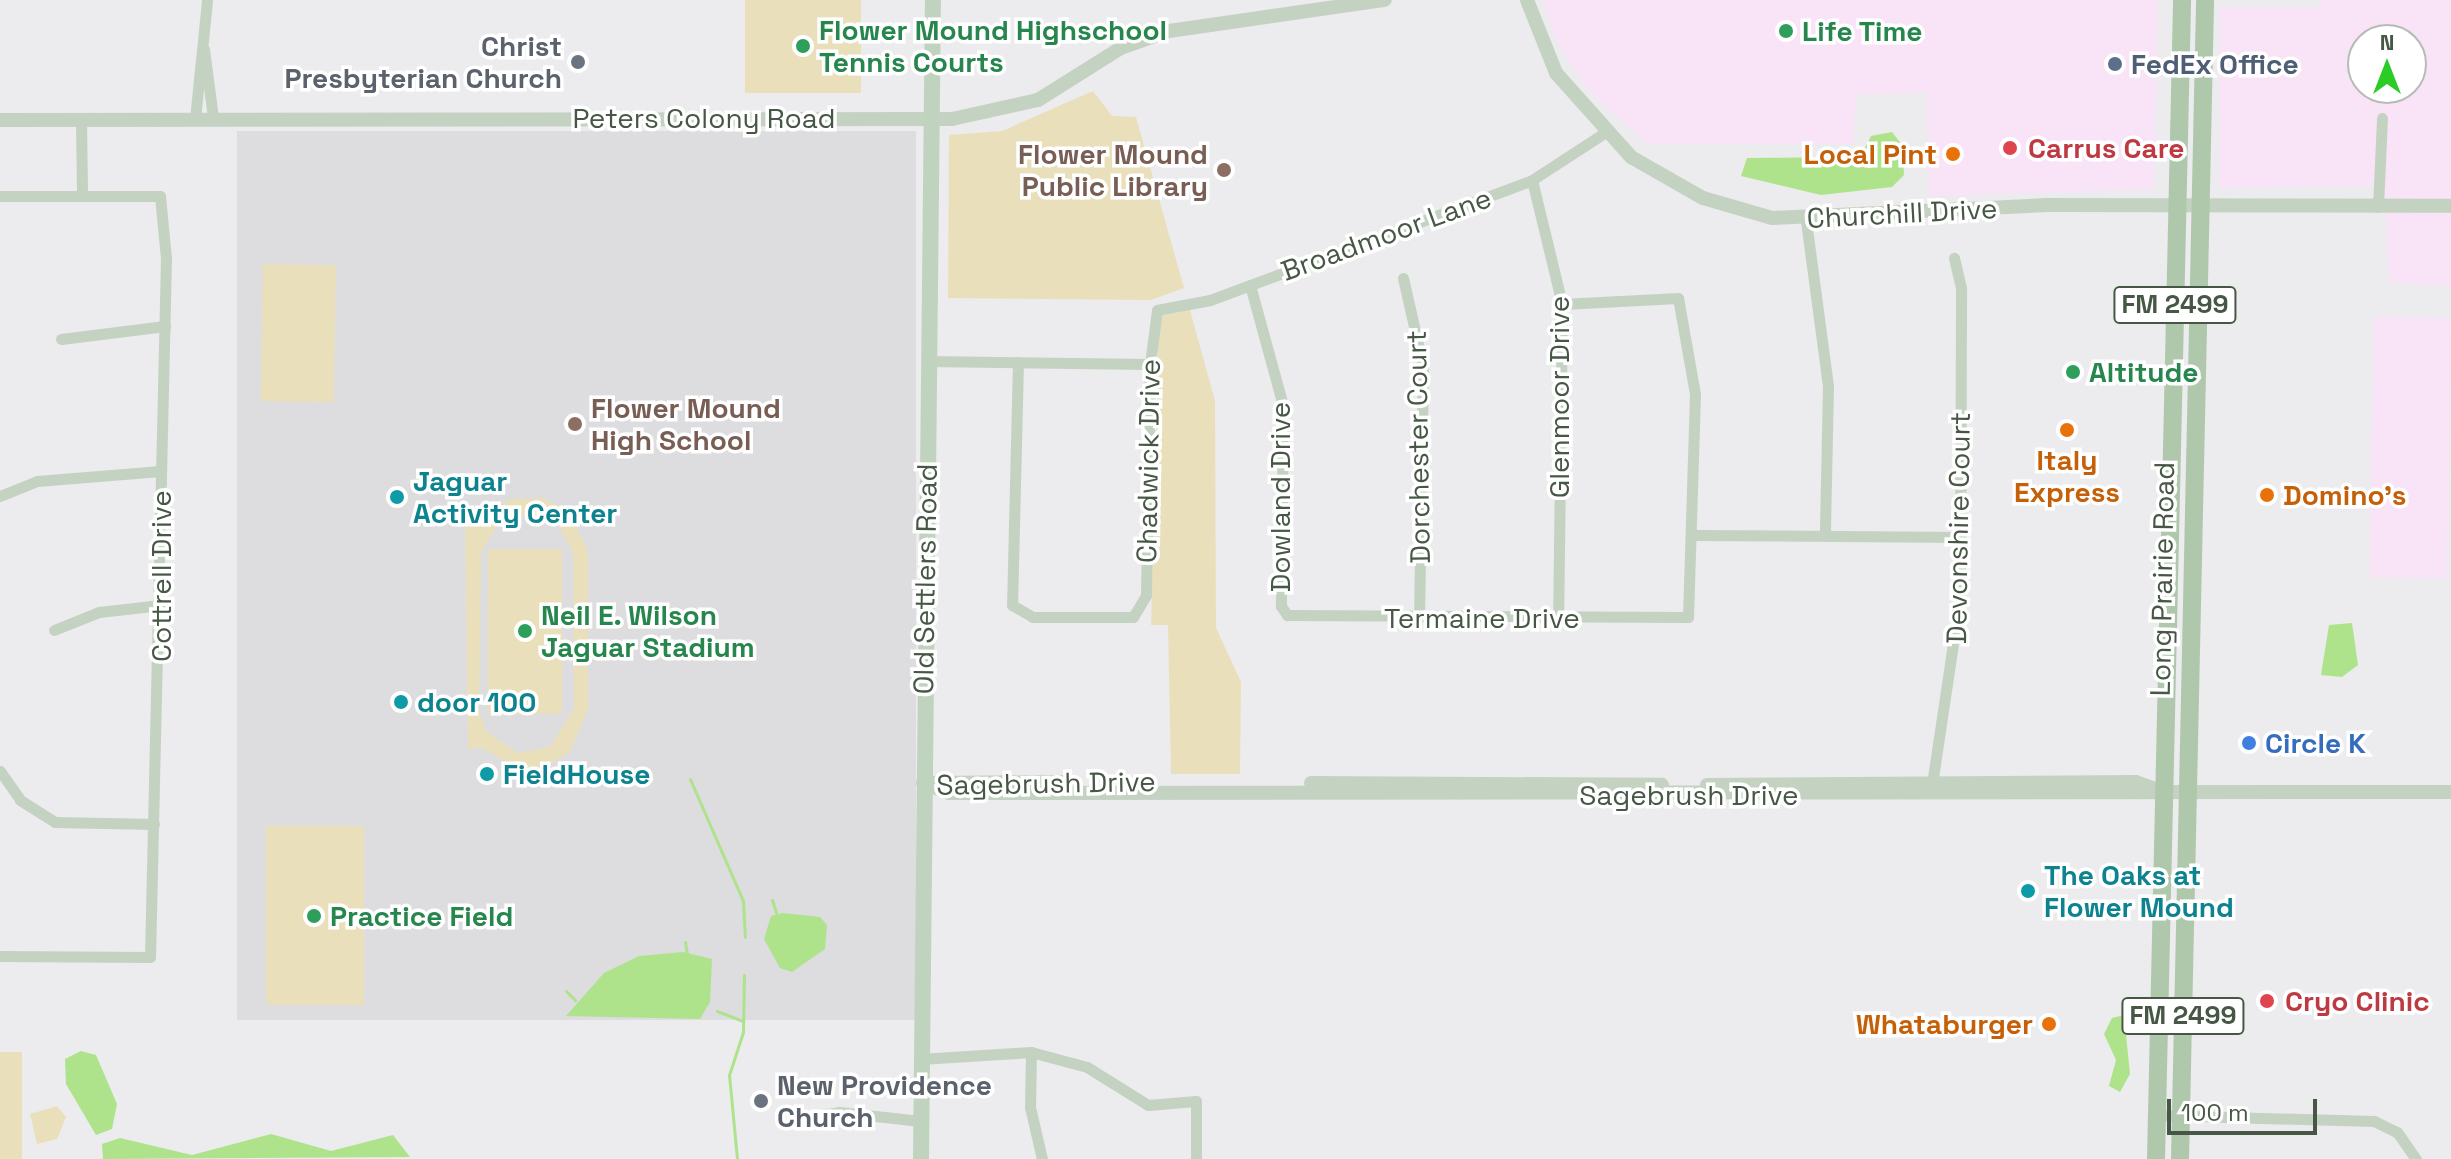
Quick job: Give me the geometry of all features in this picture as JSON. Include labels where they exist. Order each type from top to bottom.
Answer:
[{"type":"main road","name":"Old Settlers Road","points":[[921,1159],[933,0]]},
{"type":"main road","name":"Long Prairie Road","points":[[2156,1159],[2182,0]]},
{"type":"main road","points":[[2191,0],[2202,45]]},
{"type":"main road","name":"Long Prairie Road","points":[[2180,1159],[2197,208],[2205,0]]},
{"type":"main road","points":[[2171,506],[2191,508]]},
{"type":"street","points":[[195,119],[207,0]]},
{"type":"street","name":"Peters Colony Road","points":[[0,120],[213,117],[930,120],[1024,106],[1121,48],[1169,31],[1385,0]]},
{"type":"street","name":"Churchill Drive","points":[[1527,0],[1556,73],[1604,133],[1631,157],[1703,198],[1806,221],[2047,205],[2177,208],[2451,206]]},
{"type":"street","points":[[204,49],[213,117]]},
{"type":"street","points":[[2378,207],[2382,118]]},
{"type":"street","points":[[0,196],[82,196],[81,120]]},
{"type":"street","name":"Broadmoor Lane","points":[[1157,310],[1250,285],[1532,180],[1604,133]]},
{"type":"street","name":"Glenmoor Drive","points":[[1532,180],[1562,304],[1558,618]]},
{"type":"street","name":"Cottrell Drive","points":[[0,956],[150,957],[161,605],[165,326],[160,196],[82,196]]},
{"type":"street","points":[[1806,221],[1828,386],[1825,535]]},
{"type":"street","name":"Devonshire Court","points":[[1931,789],[1957,642],[1961,537],[1961,288],[1954,258]]},
{"type":"street","name":"Dorchester Court","points":[[1403,278],[1423,366],[1419,618]]},
{"type":"street","name":"Dowland Drive","points":[[1250,285],[1283,406],[1281,606],[1287,615]]},
{"type":"street","points":[[1562,304],[1678,298],[1695,394],[1692,535],[1961,537]]},
{"type":"street","name":"Chadwick Drive","points":[[1018,362],[1016,613],[1141,612],[1150,364],[1157,310]]},
{"type":"street","points":[[61,339],[165,326]]},
{"type":"street","points":[[927,361],[1150,364]]},
{"type":"street","points":[[0,496],[37,481],[161,471]]},
{"type":"street","name":"Termaine Drive","points":[[1287,615],[1688,617],[1692,535]]},
{"type":"street","points":[[54,630],[99,612],[161,605]]},
{"type":"street","points":[[0,771],[20,800],[55,822],[154,824]]},
{"type":"street","points":[[1999,795],[2038,790],[2043,782]]},
{"type":"street","name":"Sagebrush Drive","points":[[923,783],[949,793],[1329,788],[1931,789],[2043,782],[2136,782],[2164,792]]},
{"type":"street","name":"Sagebrush Drive","points":[[1931,789],[1999,795],[2186,791],[2451,792]]},
{"type":"street","points":[[1031,1052],[1030,1107],[1042,1159]]},
{"type":"street","points":[[920,1059],[1031,1052],[1087,1067],[1148,1105],[1196,1101],[1196,1159]]},
{"type":"street","points":[[801,1117],[839,1112],[921,1121]]},
{"type":"street","points":[[2157,1115],[2374,1121],[2397,1132],[2416,1159]]},
{"type":"shaded area","name":"Flower Mound Highschool Tennis Courts","points":[[745,0],[861,0],[861,93],[745,93]]},
{"type":"shaded area","points":[[1544,0],[2158,0],[2154,189],[1929,196],[1926,92],[1856,95],[1853,144],[1648,144],[1587,89],[1555,38]]},
{"type":"shaded area","points":[[2320,0],[2451,0],[2451,285],[2389,283],[2385,186],[2219,188],[2220,7],[2320,8]]},
{"type":"shaded area","points":[[1093,91],[1112,116],[1136,117],[1184,288],[1151,300],[948,298],[949,135],[1002,131]]},
{"type":"shaded area","name":"Flower Mound High School","points":[[237,131],[916,131],[916,1020],[237,1020]]},
{"type":"shaded area","points":[[1892,132],[1902,145],[1904,175],[1892,187],[1821,195],[1741,176],[1747,158],[1860,157],[1871,136]]},
{"type":"shaded area","points":[[263,264],[336,265],[334,402],[261,401]]},
{"type":"shaded area","points":[[1190,310],[1215,401],[1216,628],[1241,682],[1240,774],[1171,774],[1168,625],[1151,625],[1159,316]]},
{"type":"shaded area","points":[[2374,317],[2451,318],[2446,578],[2369,577]]},
{"type":"shaded area","points":[[544,498],[570,513],[588,551],[588,710],[570,751],[551,764],[521,770],[482,748],[468,749],[465,512],[479,511],[480,518],[510,499]],"holes":[[[533,513],[558,524],[573,553],[574,709],[550,747],[518,753],[486,731],[479,711],[481,553],[501,518]]]},
{"type":"shaded area","name":"Neil E. Wilson Jaguar Stadium","points":[[488,549],[562,549],[562,714],[488,714]]},
{"type":"shaded area","points":[[2352,623],[2358,665],[2342,677],[2321,675],[2329,625]]},
{"type":"shaded area","name":"Practice Field","points":[[266,826],[364,826],[364,1005],[266,1005]]},
{"type":"shaded area","points":[[783,913],[820,917],[827,925],[825,949],[792,972],[780,968],[764,939],[771,916]]},
{"type":"shaded area","points":[[683,952],[712,959],[710,1002],[700,1019],[566,1016],[604,973],[639,956]]},
{"type":"shaded area","points":[[2124,1015],[2130,1074],[2120,1092],[2109,1086],[2116,1060],[2104,1034],[2112,1018]]},
{"type":"shaded area","points":[[81,1051],[96,1055],[117,1104],[112,1129],[96,1135],[66,1084],[65,1059]]},
{"type":"shaded area","points":[[0,1052],[22,1052],[22,1159],[0,1159]]},
{"type":"shaded area","points":[[57,1106],[66,1117],[57,1139],[37,1144],[30,1114]]},
{"type":"shaded area","points":[[271,1134],[331,1151],[393,1135],[410,1157],[103,1159],[102,1144],[120,1138],[192,1155]]},
{"type":"waterway","points":[[690,779],[743,901],[745,937]]},
{"type":"waterway","points":[[772,900],[777,915]]},
{"type":"waterway","points":[[685,942],[687,954]]},
{"type":"waterway","points":[[737,1159],[729,1075],[743,1032],[744,975]]},
{"type":"waterway","points":[[566,991],[575,1000]]},
{"type":"waterway","points":[[717,1011],[743,1021]]},
{"type":"place","name":"Life Time","points":[[1786,31]]},
{"type":"place","name":"Flower Mound Highschool Tennis Courts","points":[[803,46]]},
{"type":"place","name":"Christ Presbyterian Church","points":[[578,62]]},
{"type":"place","name":"FedEx Office","points":[[2115,64]]},
{"type":"place","name":"Carrus Care","points":[[2010,148]]},
{"type":"place","name":"Local Pint","points":[[1953,154]]},
{"type":"place","name":"Flower Mound Public Library","points":[[1224,170]]},
{"type":"place","name":"Altitude","points":[[2073,372]]},
{"type":"place","name":"Flower Mound High School","points":[[575,424]]},
{"type":"place","name":"Italy Express","points":[[2067,430]]},
{"type":"place","name":"Domino's","points":[[2267,495]]},
{"type":"place","name":"Jaguar Activity Center","points":[[397,497]]},
{"type":"place","name":"Neil E. Wilson Jaguar Stadium","points":[[525,631]]},
{"type":"place","name":"door 100","points":[[401,702]]},
{"type":"place","name":"Circle K","points":[[2249,743]]},
{"type":"place","name":"FieldHouse","points":[[487,774]]},
{"type":"place","name":"The Oaks at Flower Mound","points":[[2028,891]]},
{"type":"place","name":"Practice Field","points":[[314,916]]},
{"type":"place","name":"Cryo Clinic","points":[[2267,1001]]},
{"type":"place","name":"Whataburger","points":[[2049,1024]]},
{"type":"place","name":"New Providence Church","points":[[761,1101]]}]
